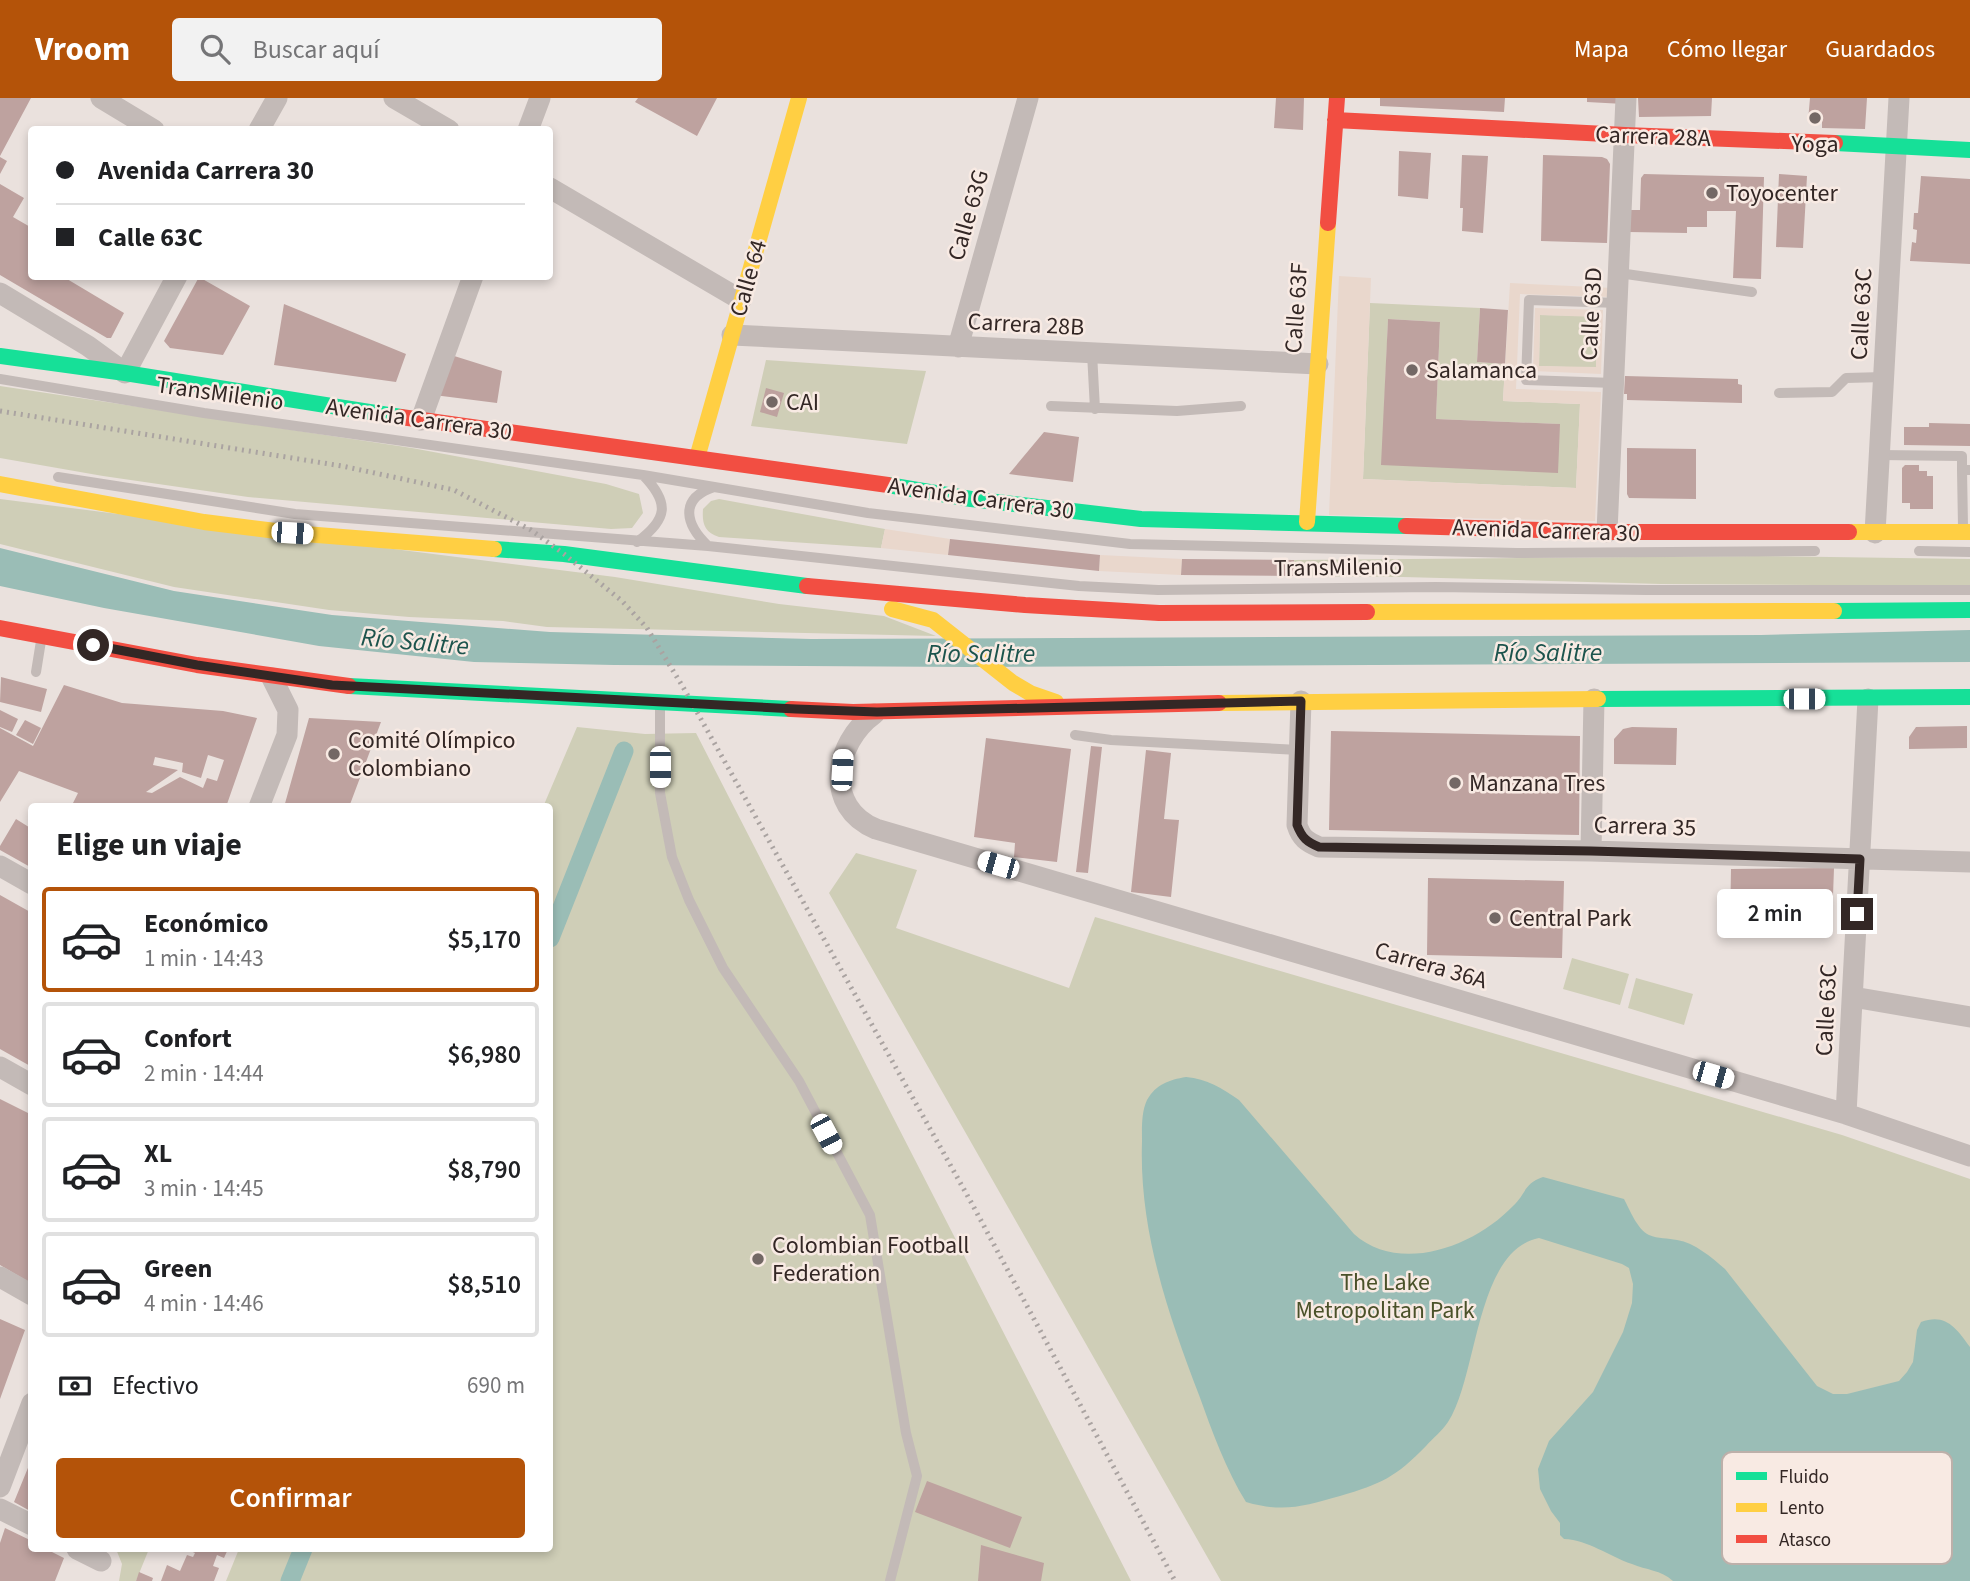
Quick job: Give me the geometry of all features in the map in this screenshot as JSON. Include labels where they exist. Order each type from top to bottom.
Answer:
[{"type":"main road","name":"Calle 64","points":[[696,458],[799,98]]},
{"type":"main road","name":"Calle 63F","points":[[1307,522],[1337,98]]},
{"type":"main road","name":"Carrera 28A","points":[[1335,120],[1970,150]]},
{"type":"main road","name":"Avenida Carrera 30","points":[[0,356],[421,420],[981,500],[1141,519],[1607,532],[1967,532]]},
{"type":"main road","points":[[0,484],[204,522],[292,533],[564,554],[781,584],[1025,605],[1159,613],[1970,610]]},
{"type":"main road","points":[[781,584],[920,615],[945,628],[1013,683],[1030,693],[1075,707]]},
{"type":"main road","points":[[2,629],[272,678],[332,685],[813,710],[877,712],[1301,701],[1970,697]]},
{"type":"street","points":[[101,98],[147,126]]},
{"type":"street","points":[[261,126],[277,98]]},
{"type":"street","points":[[394,98],[442,126]]},
{"type":"street","points":[[530,126],[540,98]]},
{"type":"street","name":"Calle 63G","points":[[958,347],[1028,98]]},
{"type":"street","name":"Calle 63D","points":[[1607,532],[1626,98]]},
{"type":"street","name":"Calle 63C","points":[[1875,533],[1899,98]]},
{"type":"street","points":[[553,190],[741,300]]},
{"type":"street","points":[[0,293],[88,346],[125,373],[175,280]]},
{"type":"street","points":[[421,420],[472,280]]},
{"type":"street","name":"Carrera 28B","points":[[732,335],[1318,364]]},
{"type":"street","points":[[261,803],[287,735],[288,710],[272,678]]},
{"type":"street","points":[[1591,851],[1594,699]]},
{"type":"street","name":"Calle 63C","points":[[1846,1114],[1868,699]]},
{"type":"street","points":[[1299,750],[1301,701]]},
{"type":"street","points":[[813,710],[831,727],[843,753]]},
{"type":"street","points":[[843,753],[858,728],[877,712]]},
{"type":"street","name":"Carrera 35","points":[[1299,750],[1297,825],[1307,842],[1319,847],[1591,851],[1970,862]]},
{"type":"street","name":"Carrera 36A","points":[[843,753],[841,787],[850,813],[862,823],[876,829],[1846,1114],[1970,1156]]},
{"type":"street","points":[[0,866],[28,882]]},
{"type":"street","points":[[1853,997],[1970,1017]]},
{"type":"street","points":[[0,1067],[28,1083]]},
{"type":"street","points":[[0,1277],[28,1293]]},
{"type":"street","points":[[0,1487],[28,1414]]},
{"type":"street","points":[[0,1508],[28,1523]]},
{"type":"street","points":[[83,1552],[101,1561]]},
{"type":"lane","points":[[1619,273],[1752,292]]},
{"type":"lane","points":[[1614,383],[1526,380],[1529,300],[1618,303]]},
{"type":"lane","points":[[1092,353],[1095,409]]},
{"type":"lane","points":[[1779,393],[1832,391],[1846,378],[1884,377]]},
{"type":"lane","name":"TransMilenio","points":[[0,379],[204,413],[716,486],[868,513],[1130,544],[1517,553],[1832,551]]},
{"type":"lane","points":[[1051,406],[1177,411],[1241,405]]},
{"type":"lane","points":[[1880,455],[1962,456],[1966,470],[1967,532]]},
{"type":"lane","name":"TransMilenio","points":[[40,473],[295,514],[531,530],[637,542],[708,546],[1079,586],[1158,590],[1423,587],[1970,590]]},
{"type":"lane","points":[[637,542],[660,521],[662,508],[657,489],[643,475]]},
{"type":"lane","points":[[708,546],[690,524],[688,514],[693,501],[702,491],[716,486]]},
{"type":"lane","points":[[1901,551],[1970,552]]},
{"type":"lane","points":[[36,673],[42,636]]},
{"type":"lane","points":[[661,702],[660,793],[672,857],[689,900],[723,968],[799,1082],[870,1215],[906,1433],[917,1476],[890,1581]]},
{"type":"lane","points":[[1075,735],[1111,740],[1299,750]]},
{"type":"green space","points":[[1370,303],[1480,308],[1477,362],[1505,364],[1503,401],[1580,404],[1576,488],[1363,479]],"holes":[[[1388,319],[1440,322],[1436,419],[1559,424],[1382,465]]]},
{"type":"green space","points":[[1540,315],[1597,316],[1596,368],[1539,366]]},
{"type":"green space","points":[[766,360],[926,371],[907,444],[751,426]]},
{"type":"green space","points":[[0,386],[412,448],[606,484],[639,494],[643,513],[632,528],[611,529],[248,497],[0,458]]},
{"type":"green space","points":[[0,499],[615,577],[779,604],[884,616],[936,636],[547,627],[503,621],[329,610],[174,587],[0,544]]},
{"type":"green space","points":[[719,499],[885,529],[881,548],[719,537],[707,530],[703,509],[711,501]]},
{"type":"green space","points":[[1757,556],[1970,559],[1970,586],[1661,584],[1294,576],[1294,560]]},
{"type":"green space","name":"Colombian Football Federation","points":[[577,727],[645,734],[696,733],[1131,1581],[226,1581],[238,1552],[553,1552],[553,803],[545,803]]},
{"type":"green space","name":"The Lake Metropolitan Park","points":[[856,853],[917,870],[896,928],[1069,988],[1095,917],[1842,1135],[1970,1179],[1970,1581],[1221,1581],[829,893]]},
{"type":"green space","points":[[1572,958],[1629,974],[1620,1005],[1563,989]]},
{"type":"green space","points":[[1636,978],[1693,994],[1684,1025],[1628,1008]]},
{"type":"green space","points":[[117,1552],[148,1552],[136,1581],[119,1581],[122,1564]]},
{"type":"shaded area","points":[[1339,276],[1371,278],[1363,479],[1576,488],[1580,404],[1503,401],[1510,283],[1613,288],[1612,297],[1520,294],[1516,389],[1601,392],[1595,521],[1329,515]]},
{"type":"shaded area","points":[[1535,308],[1603,310],[1601,374],[1533,371]],"holes":[[[1540,315],[1597,317],[1596,367],[1539,366]]]},
{"type":"shaded area","points":[[885,529],[950,539],[948,555],[881,548]]},
{"type":"shaded area","points":[[1100,555],[1182,559],[1181,575],[1099,571]]},
{"type":"water","name":"Río Salitre","points":[[0,548],[174,591],[332,615],[550,632],[811,639],[1761,635],[1970,630],[1970,662],[969,667],[474,662],[319,646],[104,608],[0,586]]},
{"type":"water","points":[[1186,1077],[1201,1080],[1239,1100],[1354,1234],[1372,1246],[1393,1253],[1415,1254],[1436,1250],[1479,1233],[1517,1202],[1537,1179],[1543,1177],[1624,1199],[1634,1219],[1649,1235],[1674,1239],[1696,1247],[1725,1269],[1817,1386],[1833,1394],[1847,1394],[1899,1381],[1913,1362],[1917,1330],[1921,1322],[1937,1319],[1950,1324],[1970,1347],[1970,1581],[1673,1581],[1590,1545],[1564,1539],[1560,1535],[1560,1523],[1540,1489],[1538,1469],[1549,1441],[1593,1392],[1623,1332],[1632,1303],[1633,1284],[1629,1268],[1622,1264],[1539,1238],[1518,1248],[1502,1266],[1490,1290],[1458,1402],[1446,1425],[1415,1457],[1377,1483],[1327,1500],[1283,1508],[1246,1502],[1220,1450],[1177,1334],[1158,1271],[1145,1207],[1142,1132],[1145,1105],[1159,1086]]},
{"type":"building","points":[[0,98],[31,98],[0,156]]},
{"type":"building","points":[[638,98],[717,98],[697,136],[635,102]]},
{"type":"building","points":[[1276,98],[1304,98],[1303,130],[1274,128]]},
{"type":"building","points":[[1380,98],[1505,98],[1504,112],[1380,106]]},
{"type":"building","points":[[1587,98],[1624,98],[1624,104],[1587,102]]},
{"type":"building","points":[[1638,98],[1712,98],[1711,116],[1639,117]]},
{"type":"building","points":[[1810,98],[1867,98],[1865,129],[1822,128],[1822,122],[1808,121]]},
{"type":"building","points":[[1399,151],[1431,153],[1428,199],[1398,196]]},
{"type":"building","points":[[1462,155],[1488,156],[1483,233],[1462,231]]},
{"type":"building","points":[[1543,155],[1607,159],[1610,164],[1607,243],[1541,241]]},
{"type":"building","points":[[0,157],[7,161],[0,174]]},
{"type":"building","points":[[1644,174],[1764,177],[1761,279],[1733,278],[1736,211],[1707,211],[1707,227],[1687,227],[1687,233],[1629,232],[1630,210],[1640,210],[1641,178]]},
{"type":"building","points":[[1779,174],[1807,176],[1803,248],[1776,247]]},
{"type":"building","points":[[1921,176],[1970,179],[1970,264],[1910,261],[1912,242],[1916,243],[1914,213],[1918,213]]},
{"type":"building","points":[[0,184],[24,198],[13,217],[28,226],[28,280],[69,280],[124,313],[111,338],[107,338],[0,275]]},
{"type":"building","points":[[197,280],[204,280],[250,306],[223,355],[170,348],[164,341]]},
{"type":"building","points":[[284,304],[406,354],[396,382],[274,365]]},
{"type":"building","points":[[1480,308],[1508,310],[1505,364],[1477,362]]},
{"type":"building","name":"Salamanca","points":[[1388,319],[1440,322],[1436,419],[1560,424],[1558,473],[1381,465]]},
{"type":"building","points":[[451,355],[502,371],[497,403],[434,395]]},
{"type":"building","points":[[1625,376],[1738,379],[1738,384],[1742,385],[1742,403],[1627,400],[1627,394],[1624,394]]},
{"type":"building","name":"CAI","points":[[766,388],[784,393],[777,417],[760,412]]},
{"type":"building","points":[[1929,423],[1970,424],[1970,446],[1904,445],[1904,427],[1929,427]]},
{"type":"building","points":[[1044,432],[1079,437],[1073,482],[1009,474]]},
{"type":"building","points":[[1627,448],[1696,449],[1696,499],[1629,498]]},
{"type":"building","points":[[1905,465],[1919,465],[1919,471],[1927,471],[1927,476],[1933,476],[1933,509],[1910,509],[1910,503],[1902,503],[1902,468]]},
{"type":"building","points":[[950,539],[1100,555],[1099,571],[948,555]]},
{"type":"building","points":[[1182,559],[1294,560],[1294,576],[1181,575]]},
{"type":"building","points":[[1,677],[47,689],[41,712],[0,702]]},
{"type":"building","points":[[64,685],[122,703],[223,711],[257,718],[227,803],[73,803],[78,793],[19,771],[0,802],[0,728],[33,746]],"holes":[[[208,755],[224,760],[217,781],[207,778],[203,788],[180,777],[152,793],[146,792],[178,770],[153,765],[155,757],[183,763],[182,772],[201,778]]]},
{"type":"building","points":[[0,710],[18,719],[12,732],[0,727]]},
{"type":"building","name":"Comité Olímpico Colombiano","points":[[309,718],[381,722],[351,803],[285,803]]},
{"type":"building","points":[[25,720],[41,728],[33,744],[16,735]]},
{"type":"building","points":[[1967,726],[1967,748],[1909,749],[1909,737],[1916,727]]},
{"type":"building","points":[[1677,728],[1676,765],[1614,764],[1614,739],[1623,729]]},
{"type":"building","name":"Manzana Tres","points":[[1331,731],[1580,736],[1579,835],[1329,830]]},
{"type":"building","points":[[986,738],[1071,749],[1057,862],[1014,857],[1015,843],[974,837]]},
{"type":"building","points":[[1091,746],[1102,747],[1088,873],[1076,872]]},
{"type":"building","points":[[1146,750],[1171,753],[1164,819],[1179,820],[1171,897],[1131,892]]},
{"type":"building","points":[[16,819],[28,826],[28,866],[0,850]]},
{"type":"building","points":[[1834,868],[1832,924],[1730,925],[1731,869]]},
{"type":"building","name":"Central Park","points":[[1428,878],[1564,881],[1562,958],[1427,955]]},
{"type":"building","points":[[0,895],[28,911],[28,1065],[0,1049]]},
{"type":"building","points":[[0,1099],[28,1113],[28,1282],[0,1265]]},
{"type":"building","points":[[0,1319],[25,1330],[0,1399]]},
{"type":"building","points":[[28,1468],[28,1510],[14,1502]]},
{"type":"building","points":[[927,1481],[1022,1517],[1010,1548],[915,1512]]},
{"type":"building","points":[[5,1528],[28,1539],[28,1552],[52,1552],[64,1558],[55,1581],[0,1581],[0,1543]]},
{"type":"building","points":[[981,1545],[1044,1563],[1041,1581],[978,1581]]},
{"type":"building","points":[[193,1552],[227,1552],[224,1558],[217,1555],[213,1566],[219,1568],[214,1581],[161,1581],[167,1565],[180,1571],[187,1555],[193,1557],[195,1553]]},
{"type":"building","points":[[139,1572],[153,1578],[152,1581],[136,1581]]},
{"type":"waterway","points":[[553,930],[624,751]]},
{"type":"waterway","points":[[290,1581],[302,1552]]},
{"type":"railway","points":[[0,411],[342,466],[454,490],[531,530],[622,601],[647,628],[683,687],[971,1202],[1175,1581]]},
{"type":"traffic: fast","points":[[1835,143],[1970,150]]},
{"type":"traffic: fast","points":[[0,356],[401,417]]},
{"type":"traffic: fast","points":[[888,485],[971,499],[1141,519],[1406,526]]},
{"type":"traffic: fast","points":[[494,549],[564,554],[807,586]]},
{"type":"traffic: fast","points":[[1834,611],[1970,610]]},
{"type":"traffic: fast","points":[[349,686],[791,709]]},
{"type":"traffic: fast","points":[[1598,699],[1970,697]]},
{"type":"traffic: slow","points":[[697,458],[799,98]]},
{"type":"traffic: slow","points":[[1307,522],[1328,223]]},
{"type":"traffic: slow","points":[[0,484],[204,522],[292,533],[494,549]]},
{"type":"traffic: slow","points":[[1849,532],[1970,532]]},
{"type":"traffic: slow","points":[[892,609],[933,620],[1013,683],[1030,693],[1056,702]]},
{"type":"traffic: slow","points":[[1367,612],[1834,611]]},
{"type":"traffic: slow","points":[[1219,703],[1598,699]]},
{"type":"traffic: jam","points":[[1328,223],[1337,98]]},
{"type":"traffic: jam","points":[[1335,120],[1835,143]]},
{"type":"traffic: jam","points":[[401,417],[888,485]]},
{"type":"traffic: jam","points":[[1406,526],[1607,532],[1849,532]]},
{"type":"traffic: jam","points":[[807,586],[1025,605],[1159,613],[1367,612]]},
{"type":"traffic: jam","points":[[0,628],[197,665],[349,686]]},
{"type":"traffic: jam","points":[[791,709],[853,712],[1219,703]]},
{"type":"place","name":"Yoga","points":[[1815,118]]},
{"type":"place","name":"Toyocenter","points":[[1712,193]]},
{"type":"place","name":"Salamanca","points":[[1412,370]]},
{"type":"place","name":"CAI","points":[[772,402]]},
{"type":"place","name":"Comité Olímpico Colombiano","points":[[334,754]]},
{"type":"place","name":"Manzana Tres","points":[[1455,783]]},
{"type":"place","name":"Central Park","points":[[1495,918]]},
{"type":"place","name":"Colombian Football Federation","points":[[758,1259]]},
{"type":"route","points":[[93,645],[272,678],[332,685],[853,712],[1301,701],[1297,825],[1307,842],[1319,847],[1860,859],[1857,914]]}]
